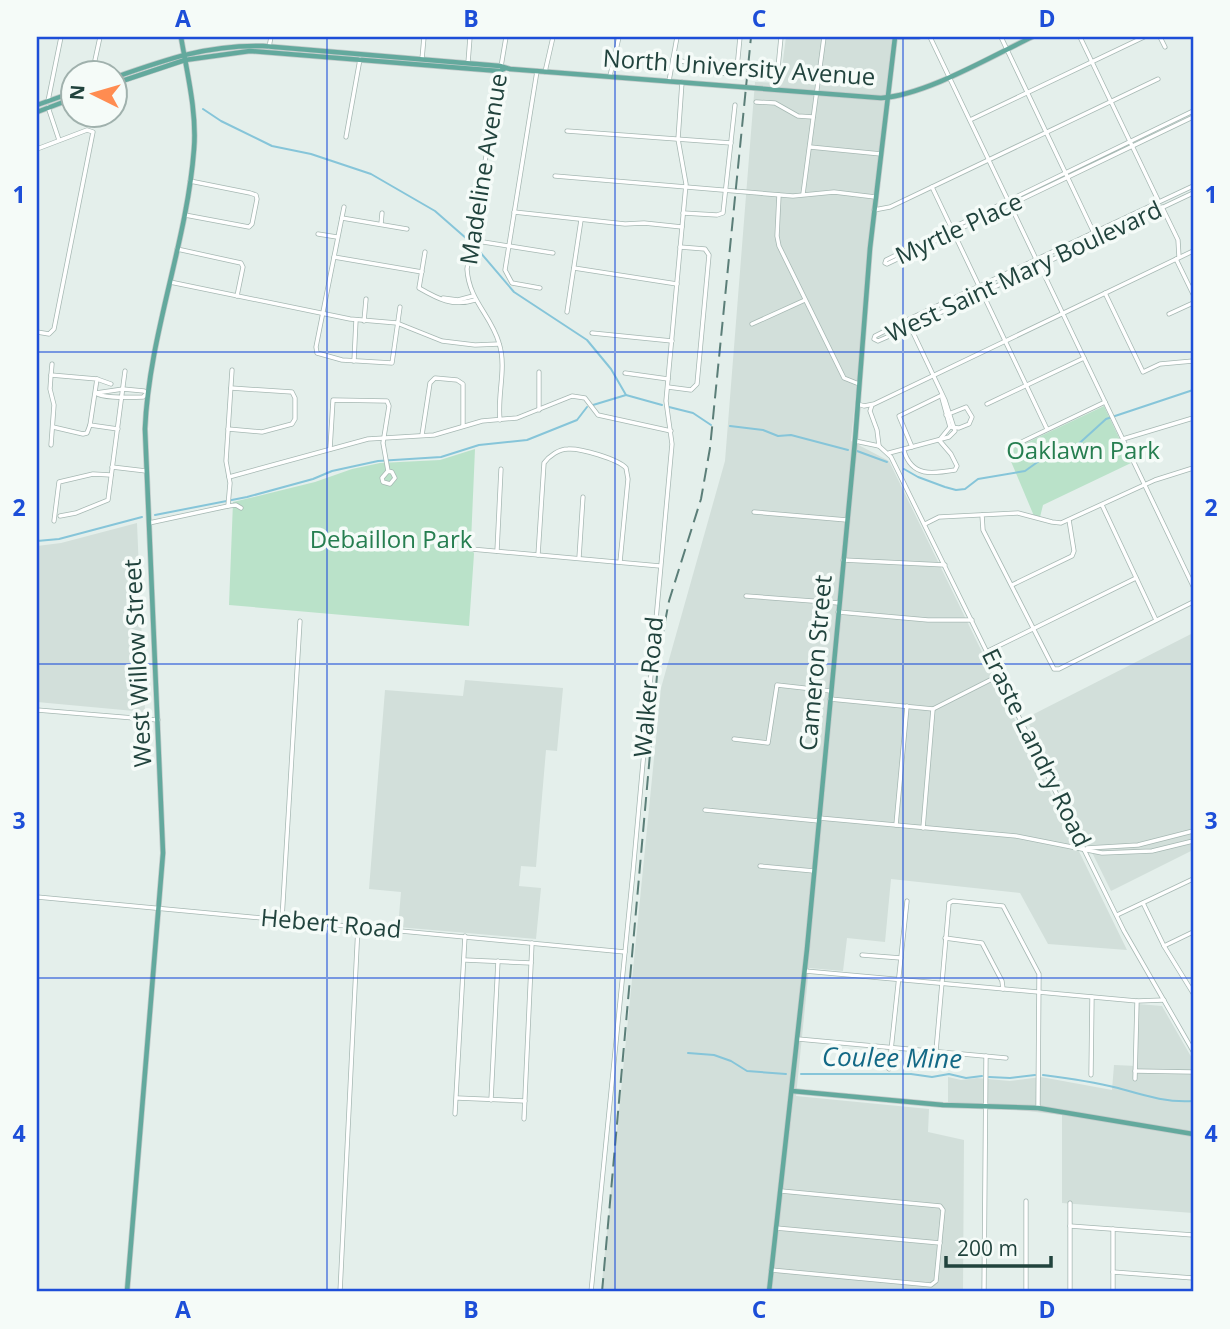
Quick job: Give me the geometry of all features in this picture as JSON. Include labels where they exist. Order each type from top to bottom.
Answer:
[{"type":"main road","name":"West Willow Street","points":[[127,1292],[163,844],[145,429],[147,394],[190,181],[194,128],[181,37]]},
{"type":"main road","name":"Cameron Street","points":[[769,1292],[805,971],[875,197],[896,37]]},
{"type":"main road","name":"North University Avenue","points":[[130,78],[185,57],[250,51],[887,97],[920,89],[1032,37]]},
{"type":"main road","name":"North University Avenue","points":[[130,73],[185,57],[236,47],[269,47],[501,68]]},
{"type":"main road","points":[[37,111],[60,98]]},
{"type":"main road","points":[[37,105],[60,101]]},
{"type":"main road","points":[[792,1091],[925,1104],[1038,1108],[1193,1134]]},
{"type":"street","points":[[60,140],[48,104],[61,37]]},
{"type":"street","points":[[95,60],[100,37]]},
{"type":"street","points":[[269,47],[271,37]]},
{"type":"street","points":[[422,60],[424,37]]},
{"type":"street","points":[[468,63],[470,37]]},
{"type":"street","name":"Madeline Avenue","points":[[500,420],[502,360],[499,344],[474,298],[468,262],[506,37]]},
{"type":"street","points":[[545,72],[553,37]]},
{"type":"street","points":[[610,76],[620,37]]},
{"type":"street","points":[[669,81],[677,37]]},
{"type":"street","points":[[673,59],[705,72],[731,74],[737,68],[740,37]]},
{"type":"street","points":[[751,76],[777,78],[781,37]]},
{"type":"street","points":[[803,195],[824,37]]},
{"type":"street","points":[[896,37],[919,37]]},
{"type":"street","points":[[930,37],[1193,586]]},
{"type":"street","points":[[1001,37],[1097,237]]},
{"type":"street","points":[[1080,37],[1178,240],[1177,258],[1193,293]]},
{"type":"street","points":[[970,120],[1144,37]]},
{"type":"street","points":[[1160,37],[1165,47]]},
{"type":"street","points":[[346,137],[360,60]]},
{"type":"street","points":[[537,71],[505,270],[509,280],[515,284],[540,288]]},
{"type":"street","points":[[874,210],[890,207],[1158,79]]},
{"type":"street","name":"Walker Road","points":[[591,1292],[672,443],[666,405],[686,187],[678,139],[682,82]]},
{"type":"street","points":[[756,102],[775,103],[793,114],[813,117]]},
{"type":"street","points":[[683,213],[722,214],[735,105]]},
{"type":"street","name":"Myrtle Place","points":[[1132,144],[1193,111]]},
{"type":"street","name":"Myrtle Place","points":[[952,230],[885,263],[886,260],[1193,117]]},
{"type":"street","points":[[37,149],[87,130],[94,134],[51,333],[37,332]]},
{"type":"street","points":[[566,131],[731,143]]},
{"type":"street","points":[[809,147],[881,154]]},
{"type":"street","points":[[555,176],[779,195],[834,192],[875,197]]},
{"type":"street","points":[[183,214],[247,227],[251,225],[254,215],[257,199],[255,194],[190,181]]},
{"type":"street","name":"West Saint Mary Boulevard","points":[[1193,186],[1158,200],[907,320],[875,336],[874,340],[878,341],[910,327],[1193,193]]},
{"type":"street","points":[[932,187],[1047,429]]},
{"type":"street","points":[[779,195],[778,242],[844,378],[859,384]]},
{"type":"street","points":[[344,207],[317,353],[354,361],[392,363],[400,307]]},
{"type":"street","points":[[514,212],[682,227]]},
{"type":"street","points":[[381,225],[382,213]]},
{"type":"street","points":[[342,218],[407,229]]},
{"type":"street","points":[[567,312],[581,220]]},
{"type":"street","points":[[318,234],[337,237]]},
{"type":"street","points":[[477,240],[552,253]]},
{"type":"street","points":[[667,387],[689,390],[697,384],[709,255],[707,251],[681,247]]},
{"type":"street","points":[[176,249],[241,263],[243,267],[237,296]]},
{"type":"street","points":[[858,404],[874,404],[1193,251]]},
{"type":"street","points":[[425,252],[418,287],[455,304],[474,298]]},
{"type":"street","points":[[334,257],[422,272]]},
{"type":"street","points":[[574,268],[677,284]]},
{"type":"street","points":[[170,282],[356,320],[397,323],[442,341],[475,345],[499,344]]},
{"type":"street","points":[[1105,293],[1143,372],[1160,364],[1193,361]]},
{"type":"street","points":[[364,321],[366,299]]},
{"type":"street","points":[[752,324],[805,300]]},
{"type":"street","points":[[1169,314],[1193,303]]},
{"type":"street","points":[[354,361],[356,320]]},
{"type":"street","points":[[907,320],[942,396],[953,428]]},
{"type":"street","points":[[592,333],[672,341]]},
{"type":"street","points":[[987,404],[1084,358]]},
{"type":"street","points":[[51,445],[52,364]]},
{"type":"street","points":[[228,506],[229,477],[226,461],[232,370]]},
{"type":"street","points":[[60,516],[76,513],[108,500],[125,371]]},
{"type":"street","points":[[539,372],[539,410]]},
{"type":"street","points":[[625,373],[668,379]]},
{"type":"street","points":[[51,375],[97,379],[111,384]]},
{"type":"street","points":[[422,435],[430,383],[435,377],[457,380],[463,384],[463,426]]},
{"type":"street","points":[[53,428],[87,433],[97,379]]},
{"type":"street","points":[[228,429],[261,432],[292,424],[295,419],[294,393],[231,388]]},
{"type":"street","points":[[123,389],[144,391],[147,394],[143,397],[103,397],[96,393],[123,389]]},
{"type":"street","points":[[131,390],[129,393],[133,397]]},
{"type":"street","points":[[229,477],[368,439],[438,434],[482,421],[517,418],[572,396],[582,396],[589,401],[597,415],[671,431]]},
{"type":"street","points":[[912,447],[899,416],[942,396]]},
{"type":"street","points":[[330,449],[331,404],[334,399],[388,402],[384,438],[388,471]]},
{"type":"street","points":[[1007,449],[1105,402]]},
{"type":"street","points":[[874,404],[870,411],[879,446]]},
{"type":"street","points":[[889,453],[939,440],[953,428],[971,423],[972,417],[966,407],[948,414]]},
{"type":"street","points":[[1123,439],[1193,418]]},
{"type":"street","points":[[90,425],[118,429]]},
{"type":"street","points":[[903,450],[908,463],[920,471],[931,473],[955,470],[957,466],[951,454],[939,440]]},
{"type":"street","name":"Eraste Landry Road","points":[[855,441],[879,446],[889,453],[1143,967],[1193,1052]]},
{"type":"street","points":[[538,555],[544,463],[551,456],[568,449],[615,460],[625,468],[628,480],[620,562]]},
{"type":"street","points":[[112,467],[146,471]]},
{"type":"street","points":[[925,524],[939,517],[1022,513],[1052,522],[1069,520],[1144,485],[1192,468],[1193,474]]},
{"type":"street","points":[[497,551],[501,469]]},
{"type":"street","points":[[54,521],[59,482],[93,474],[111,475]]},
{"type":"street","points":[[579,558],[583,497]]},
{"type":"street","points":[[149,523],[228,506],[236,505],[241,508]]},
{"type":"street","points":[[1102,505],[1157,621]]},
{"type":"street","points":[[754,512],[846,520]]},
{"type":"street","points":[[982,515],[983,530],[1052,667],[1056,670],[1193,603]]},
{"type":"street","points":[[1012,585],[1072,556],[1074,551],[1069,520]]},
{"type":"street","points":[[471,549],[660,566]]},
{"type":"street","points":[[843,560],[945,565]]},
{"type":"street","points":[[988,650],[1136,578]]},
{"type":"street","points":[[746,596],[839,603]]},
{"type":"street","points":[[838,612],[928,620],[972,620]]},
{"type":"street","points":[[282,920],[300,621]]},
{"type":"street","points":[[830,699],[933,709],[1000,675]]},
{"type":"street","points":[[734,739],[768,743],[777,685],[831,691]]},
{"type":"street","points":[[896,825],[907,706]]},
{"type":"street","points":[[923,828],[933,709]]},
{"type":"street","points":[[37,710],[158,720]]},
{"type":"street","points":[[705,810],[1016,836],[1099,852],[1159,850],[1193,841]]},
{"type":"street","points":[[1085,848],[1153,843],[1193,831]]},
{"type":"street","points":[[760,866],[814,872]]},
{"type":"street","points":[[1117,915],[1193,879]]},
{"type":"street","name":"Hebert Road","points":[[37,897],[625,951]]},
{"type":"street","points":[[889,1069],[907,901]]},
{"type":"street","points":[[936,1051],[949,902],[1003,906],[1038,971],[1038,1108]]},
{"type":"street","points":[[1143,903],[1164,946],[1193,993]]},
{"type":"street","points":[[336,1292],[358,926]]},
{"type":"street","points":[[1164,946],[1193,932]]},
{"type":"street","points":[[455,1114],[465,936]]},
{"type":"street","points":[[945,938],[982,943],[1002,981],[1003,989]]},
{"type":"street","points":[[524,1119],[532,943]]},
{"type":"street","points":[[862,955],[901,958]]},
{"type":"street","points":[[465,960],[531,963]]},
{"type":"street","points":[[491,1100],[498,961]]},
{"type":"street","points":[[805,971],[1137,1001],[1164,1000]]},
{"type":"street","points":[[1091,1075],[1092,997]]},
{"type":"street","points":[[1135,1079],[1137,1001]]},
{"type":"street","points":[[798,1039],[1006,1058]]},
{"type":"street","points":[[984,1292],[986,1056]]},
{"type":"street","points":[[1135,1071],[1193,1072]]},
{"type":"street","points":[[457,1098],[525,1101]]},
{"type":"street","points":[[772,1270],[934,1284],[940,1243],[941,1207],[780,1191]]},
{"type":"street","points":[[1026,1201],[1026,1292]]},
{"type":"street","points":[[1070,1203],[1070,1292]]},
{"type":"street","points":[[1070,1226],[1193,1235]]},
{"type":"street","points":[[776,1228],[940,1243]]},
{"type":"street","points":[[1113,1229],[1113,1292]]},
{"type":"street","points":[[1113,1272],[1193,1278]]},
{"type":"shaded area","points":[[786,37],[892,37],[851,441],[889,461],[1127,950],[1048,944],[1020,893],[891,879],[885,942],[847,938],[843,971],[809,968],[796,1096],[929,1109],[928,1132],[964,1140],[963,1292],[601,1292],[661,688],[725,461],[755,82],[780,83]]},
{"type":"shaded area","points":[[137,523],[145,712],[37,702],[37,546],[61,543]]},
{"type":"shaded area","points":[[1193,633],[1193,850],[1111,891],[1026,718]]},
{"type":"shaded area","points":[[465,680],[563,688],[557,751],[546,750],[536,867],[521,866],[519,886],[541,888],[536,939],[398,927],[401,892],[369,889],[385,690],[463,696]]},
{"type":"shaded area","points":[[1138,1004],[1162,1006],[1193,1060],[1193,1213],[1062,1203],[1062,1115],[948,1102],[948,1077],[961,1080],[977,1078],[1010,1081],[1041,1077],[1112,1090],[1114,1065],[1137,1066]]},
{"type":"green space","name":"Oaklawn Park","points":[[1104,406],[1131,463],[1043,505],[1040,517],[1034,516],[1007,452]]},
{"type":"green space","name":"Debaillon Park","points":[[475,449],[471,542],[474,554],[469,626],[229,605],[233,502],[315,482],[352,469],[380,463],[440,460]]},
{"type":"waterway","points":[[203,109],[272,146],[311,154],[371,174],[435,211],[467,239]]},
{"type":"waterway","points":[[474,245],[514,292],[587,340],[611,369],[626,395],[662,405]]},
{"type":"waterway","points":[[904,469],[945,487],[965,489],[978,479],[1025,471],[1046,456],[1073,449],[1106,419],[1193,390]]},
{"type":"waterway","points":[[593,405],[626,395]]},
{"type":"waterway","points":[[155,515],[247,497],[332,471],[378,461],[441,457],[479,445],[527,440],[577,420],[587,407]]},
{"type":"waterway","points":[[669,407],[693,413],[711,425]]},
{"type":"waterway","points":[[730,426],[763,430],[778,436],[791,435],[848,450]]},
{"type":"waterway","points":[[857,451],[887,462]]},
{"type":"waterway","points":[[37,541],[59,539],[142,517]]},
{"type":"waterway","name":"Coulee Mine","points":[[688,1053],[714,1055],[747,1071],[786,1074]]},
{"type":"waterway","name":"Coulee Mine","points":[[801,1074],[911,1074],[932,1077],[949,1074],[966,1078],[982,1076]]},
{"type":"waterway","name":"Coulee Mine","points":[[989,1077],[1035,1075]]},
{"type":"waterway","name":"Coulee Mine","points":[[1043,1075],[1100,1084],[1164,1100],[1193,1101]]},
{"type":"railway","points":[[602,1292],[659,653],[669,601],[701,499],[710,448],[751,37]]}]
